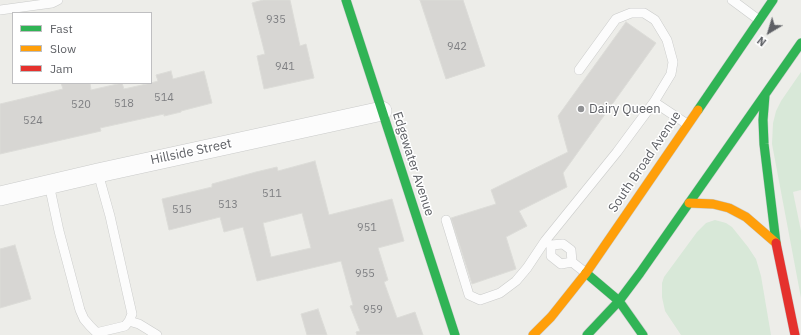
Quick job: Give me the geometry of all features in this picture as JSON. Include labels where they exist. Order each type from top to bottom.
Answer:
[{"type":"main road","name":"Edgewater Avenue","points":[[346,0],[455,335]]},
{"type":"main road","name":"South Broad Avenue","points":[[533,335],[559,308],[586,273],[773,0]]},
{"type":"main road","points":[[587,335],[619,301],[640,273],[801,43]]},
{"type":"main road","points":[[765,95],[764,144],[776,243],[795,335]]},
{"type":"main road","points":[[689,203],[713,204],[733,210],[751,220],[776,243]]},
{"type":"main road","points":[[586,273],[619,301],[643,335]]},
{"type":"street","name":"Hillside Street","points":[[0,196],[382,111]]},
{"type":"lane","points":[[0,10],[52,3],[58,0]]},
{"type":"lane","points":[[732,0],[760,20]]},
{"type":"lane","points":[[446,220],[469,295],[480,300],[500,294],[516,281],[548,243],[617,152],[654,102],[671,74],[674,62],[667,40],[655,20],[644,13],[630,13],[616,19],[579,70]]},
{"type":"lane","points":[[654,102],[687,124]]},
{"type":"lane","points":[[49,184],[80,310],[84,319],[96,332],[125,326],[132,314],[131,307],[98,173]]},
{"type":"lane","points":[[548,243],[562,244],[571,250],[572,262],[586,273]]},
{"type":"lane","points":[[548,243],[551,256],[561,264],[572,262]]},
{"type":"lane","points":[[129,321],[139,324],[157,335]]},
{"type":"green space","points":[[801,72],[801,190],[793,192],[801,231],[801,298],[772,144],[773,123],[776,111]]},
{"type":"green space","points":[[715,220],[726,223],[732,227],[756,259],[761,276],[771,335],[681,335],[665,311],[662,297],[662,283],[664,277],[697,232],[706,223]]},
{"type":"building","points":[[263,0],[290,0],[300,46],[306,44],[314,78],[264,89],[257,56],[265,54],[252,3]]},
{"type":"building","points":[[420,0],[463,0],[485,66],[446,79]]},
{"type":"building","points":[[626,22],[656,43],[563,173],[567,187],[519,211],[527,226],[506,237],[516,269],[472,284],[451,218],[496,204],[491,190],[568,152],[558,116]]},
{"type":"building","points":[[171,71],[173,79],[204,71],[212,103],[164,116],[164,114],[100,128],[101,131],[0,154],[0,104],[63,89],[61,84],[90,84],[91,90],[122,84],[124,89],[152,84],[158,81],[156,75]]},
{"type":"building","points":[[315,161],[329,215],[392,199],[404,241],[378,248],[388,280],[384,282],[397,318],[415,312],[423,335],[357,335],[356,332],[360,331],[350,306],[353,305],[341,261],[257,281],[243,227],[224,232],[220,217],[169,230],[162,199],[212,187],[212,184],[256,172],[277,167],[278,171]],"holes":[[[302,213],[311,248],[271,257],[263,223]]]},
{"type":"building","points":[[15,245],[31,299],[0,308],[0,249]]},
{"type":"building","points":[[318,309],[327,335],[307,335],[301,314]]},
{"type":"traffic: fast","points":[[346,0],[455,335]]},
{"type":"traffic: fast","points":[[698,110],[773,0]]},
{"type":"traffic: fast","points":[[587,335],[619,301],[640,273],[801,43]]},
{"type":"traffic: fast","points":[[765,95],[763,120],[764,144],[776,243]]},
{"type":"traffic: fast","points":[[586,273],[619,301],[643,335]]},
{"type":"traffic: slow","points":[[533,335],[551,317],[586,273],[698,110]]},
{"type":"traffic: slow","points":[[689,203],[713,204],[729,208],[746,217],[776,243]]},
{"type":"traffic: jam","points":[[776,243],[795,335]]},
{"type":"place","name":"Dairy Queen","points":[[581,109]]}]
